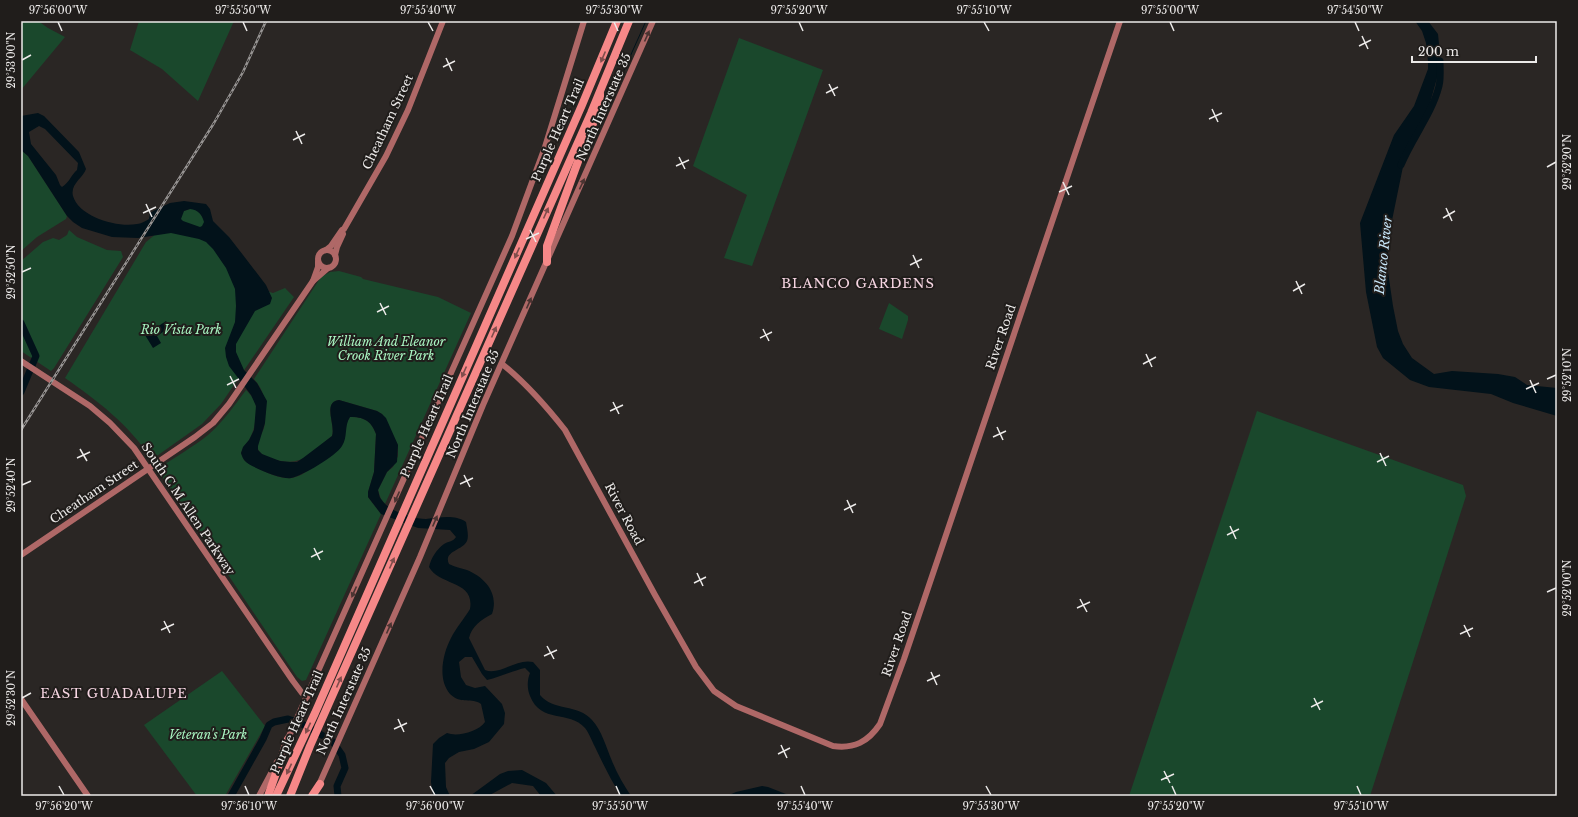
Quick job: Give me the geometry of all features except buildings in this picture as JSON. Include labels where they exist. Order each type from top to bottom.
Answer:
[{"type":"highway","name":"Purple Heart Trail","points":[[276,796],[315,713],[618,21]]},
{"type":"highway","name":"Purple Heart Trail","points":[[290,796],[310,746],[600,91],[629,21]]},
{"type":"highway","points":[[547,262],[547,246],[600,106],[600,91]]},
{"type":"highway","points":[[268,796],[289,738]]},
{"type":"highway","points":[[313,796],[321,780]]},
{"type":"street","name":"Cheatham Street","points":[[326,250],[344,229],[386,156],[408,110],[443,21]]},
{"type":"street","points":[[259,796],[304,706],[424,436],[520,214],[545,147],[584,21]]},
{"type":"street","name":"North Interstate 35","points":[[321,780],[420,557],[502,364],[654,21]]},
{"type":"street","name":"River Road","points":[[502,364],[526,385],[565,430],[654,594],[696,666],[714,691],[736,706],[833,746],[849,747],[866,740],[874,734],[880,724],[906,652],[1120,21]]},
{"type":"street","name":"Cheatham Street","points":[[335,256],[337,247],[345,232],[344,229]]},
{"type":"street","points":[[326,250],[335,256],[334,264],[328,268],[322,267],[318,262],[319,254],[326,250]]},
{"type":"street","name":"Cheatham Street","points":[[21,555],[214,423],[239,390],[313,281],[318,267],[318,262]]},
{"type":"street","name":"Cheatham Street","points":[[313,281],[328,268]]},
{"type":"street","name":"South C M Allen Parkway","points":[[21,361],[79,398],[106,419],[134,448],[293,681],[302,693],[308,696]]},
{"type":"street","points":[[21,699],[88,796]]},
{"type":"green space","points":[[21,21],[38,21],[65,37],[21,90]]},
{"type":"green space","points":[[139,21],[234,21],[198,101],[162,69],[130,50]]},
{"type":"green space","points":[[739,38],[823,70],[752,266],[724,258],[747,195],[693,166]]},
{"type":"green space","points":[[21,150],[28,156],[67,216],[66,219],[37,237],[21,251]]},
{"type":"green space","name":"Rio Vista Park","points":[[195,209],[200,213],[240,283],[273,293],[285,288],[294,297],[221,404],[202,424],[154,458],[151,458],[132,434],[112,414],[65,378],[146,242],[184,211]]},
{"type":"green space","points":[[69,230],[77,237],[107,250],[121,251],[123,257],[51,371],[21,351],[21,261],[43,242],[53,238],[59,240],[67,235]]},
{"type":"green space","name":"William And Eleanor Crook River Park","points":[[339,271],[361,277],[363,279],[438,297],[471,313],[385,504],[381,499],[378,490],[387,472],[393,467],[398,456],[398,445],[382,414],[377,411],[339,400],[334,402],[331,405],[330,410],[333,432],[332,436],[310,454],[297,461],[281,461],[270,458],[261,454],[258,449],[258,441],[265,425],[265,406],[264,396],[254,379],[321,277],[330,272]]},
{"type":"green space","points":[[889,303],[908,316],[902,339],[879,329]]},
{"type":"green space","points":[[246,390],[254,400],[256,414],[255,426],[241,453],[244,460],[248,463],[276,476],[286,478],[304,474],[328,451],[346,427],[346,423],[350,417],[366,420],[372,425],[376,434],[374,472],[368,497],[381,514],[306,680],[302,681],[297,677],[158,471],[159,468],[196,444],[219,425]]},
{"type":"green space","points":[[1257,411],[1463,485],[1466,496],[1370,796],[1129,796]]},
{"type":"green space","name":"Veteran's Park","points":[[222,671],[265,726],[225,796],[197,796],[144,725]]},
{"type":"water","points":[[1415,21],[1428,21],[1438,34],[1441,64],[1428,110],[1406,152],[1389,235],[1388,272],[1398,331],[1403,344],[1412,358],[1434,374],[1452,371],[1498,374],[1515,377],[1527,385],[1557,388],[1557,416],[1513,403],[1491,394],[1429,387],[1410,380],[1383,358],[1377,347],[1366,292],[1360,223],[1394,135],[1414,106],[1428,69],[1426,43],[1422,31]]},
{"type":"water","points":[[38,113],[44,116],[79,152],[86,169],[73,188],[73,196],[83,210],[91,215],[110,222],[129,225],[138,224],[149,219],[150,213],[170,203],[184,201],[206,204],[210,209],[213,221],[229,237],[266,285],[272,298],[270,304],[255,311],[236,344],[236,352],[244,370],[257,383],[267,401],[265,423],[258,450],[262,454],[280,461],[297,462],[332,436],[333,432],[330,410],[331,405],[339,400],[377,411],[382,414],[386,418],[398,445],[397,462],[387,472],[378,490],[380,498],[395,511],[414,518],[426,519],[451,517],[466,522],[468,539],[465,544],[449,556],[448,560],[449,564],[467,570],[480,577],[492,593],[494,607],[492,614],[472,630],[469,638],[485,670],[496,671],[520,662],[533,662],[540,670],[540,695],[545,700],[558,706],[573,709],[586,715],[592,720],[601,734],[623,784],[631,796],[621,796],[585,728],[571,719],[548,714],[535,705],[528,690],[530,673],[525,668],[487,680],[472,657],[465,657],[459,662],[461,677],[466,685],[475,688],[485,686],[502,704],[505,713],[504,724],[489,742],[474,749],[459,752],[449,758],[445,763],[446,787],[450,796],[433,796],[431,782],[433,744],[447,733],[467,733],[482,726],[485,722],[481,704],[474,701],[458,699],[450,694],[446,688],[442,674],[448,644],[470,609],[470,600],[467,593],[462,588],[440,578],[429,567],[439,548],[454,540],[456,537],[450,530],[418,528],[381,514],[368,497],[374,472],[376,434],[372,425],[366,420],[350,417],[347,424],[344,443],[339,450],[303,474],[291,478],[281,477],[248,464],[241,453],[243,447],[249,440],[254,430],[256,406],[251,395],[229,366],[226,357],[225,348],[235,322],[236,306],[235,289],[226,268],[213,249],[206,242],[199,239],[171,233],[138,238],[112,237],[82,228],[73,222],[67,216],[28,156],[21,150],[21,116]],"holes":[[[39,126],[45,129],[78,163],[77,170],[62,187],[56,175],[31,144],[29,132]],[[190,209],[197,211],[201,215],[204,222],[202,226],[200,227],[181,219],[184,211]]]},
{"type":"water","points":[[166,321],[169,328],[157,336],[161,343],[153,348],[145,335]]},
{"type":"water","points":[[522,770],[546,783],[557,796],[541,796],[533,786],[512,783],[488,796],[470,796],[500,774],[508,771]]},
{"type":"water","points":[[762,786],[791,796],[727,796],[736,792]]},
{"type":"waterway","points":[[612,97],[646,21]]},
{"type":"waterway","name":"Blanco River","points":[[1401,165],[1436,96],[1440,80],[1440,61]]},
{"type":"waterway","points":[[21,323],[36,356],[21,392]]},
{"type":"waterway","points":[[231,796],[263,739],[269,725],[274,722],[288,719],[302,724],[327,738],[333,742],[342,755],[345,768],[337,786],[338,796]]},
{"type":"railway","points":[[21,430],[214,123],[243,72],[266,21]]},
{"type":"district","name":"BLANCO GARDENS","points":[[858,283]]},
{"type":"district","name":"EAST GUADALUPE","points":[[114,693]]}]
